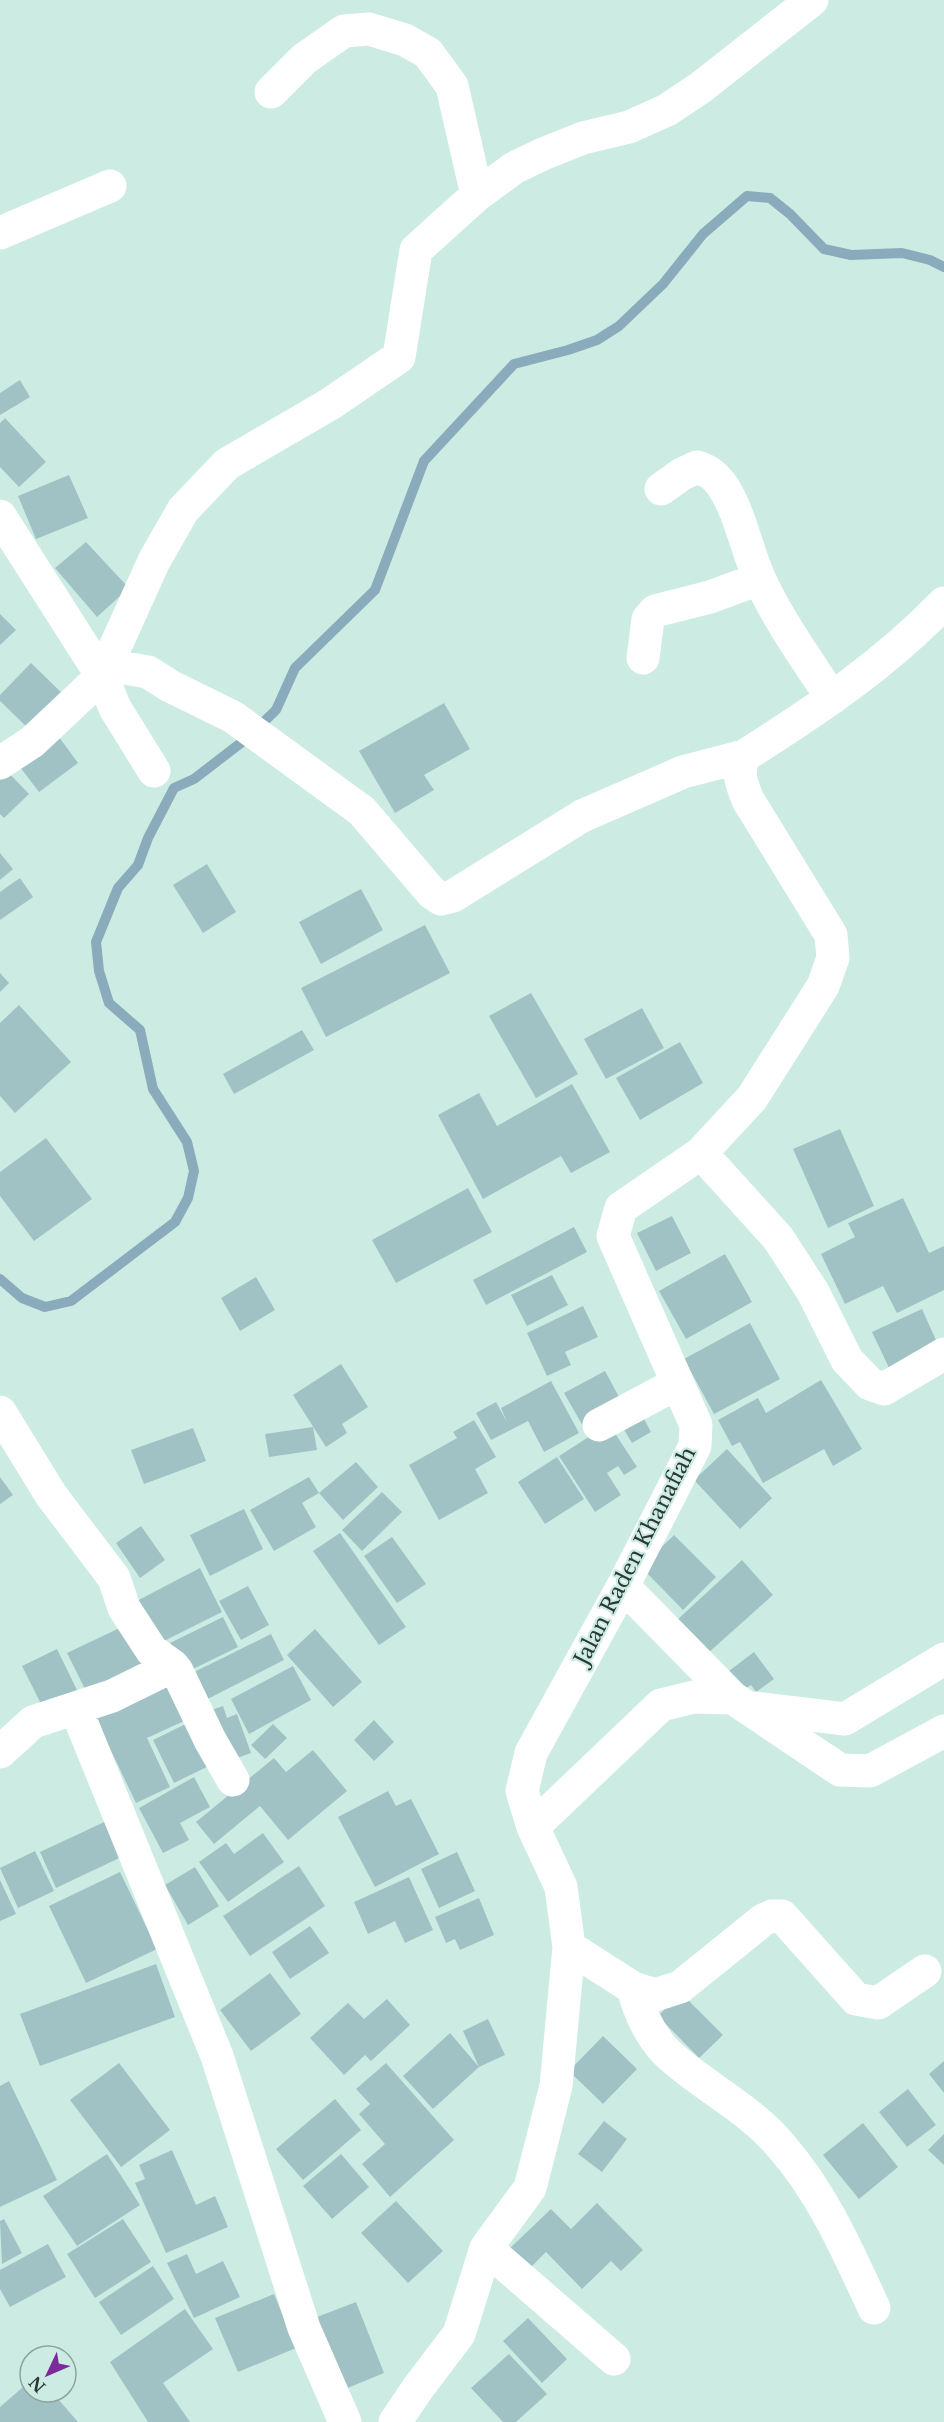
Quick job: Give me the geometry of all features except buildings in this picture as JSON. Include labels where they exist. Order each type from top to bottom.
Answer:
[{"type":"street","points":[[0,763],[32,742],[104,670],[154,561],[183,510],[227,464],[330,404],[399,357],[416,250],[477,195],[514,168],[583,138],[629,127],[667,110],[700,88],[812,0]]},
{"type":"street","points":[[271,92],[304,59],[344,31],[369,29],[405,40],[428,53],[452,86],[477,195]]},
{"type":"street","points":[[0,233],[110,186]]},
{"type":"street","points":[[661,489],[682,474],[697,467],[711,471],[723,487],[741,524],[759,579],[785,626],[832,698]]},
{"type":"street","points":[[0,516],[104,670],[115,708],[154,771]]},
{"type":"street","points":[[643,658],[648,619],[654,611],[710,597],[759,579]]},
{"type":"street","points":[[104,670],[148,672],[170,686],[233,717],[362,811],[432,893],[441,899],[453,896],[582,816],[683,771],[744,756],[866,674],[915,633],[944,603]]},
{"type":"street","name":"Jalan Raden Khanafiah","points":[[395,2422],[459,2334],[486,2248],[530,2188],[556,2086],[569,1947],[561,1887],[533,1827],[522,1791],[531,1753],[623,1586],[695,1446],[696,1425],[676,1384],[613,1236],[621,1208],[701,1153],[752,1098],[824,986],[833,958],[831,935],[748,800],[739,778],[739,768],[744,756]]},
{"type":"street","points":[[701,1153],[778,1238],[813,1292],[847,1360],[870,1384],[885,1389],[944,1354]]},
{"type":"street","points":[[599,1425],[676,1384]]},
{"type":"street","points":[[5,1432],[63,1513],[114,1578],[124,1608],[152,1651],[173,1666],[233,1780]]},
{"type":"street","points":[[623,1586],[741,1703],[840,1770],[870,1771],[944,1731]]},
{"type":"street","points":[[533,1827],[661,1705],[694,1696],[845,1719],[944,1659]]},
{"type":"street","points":[[0,1752],[33,1722],[112,1696],[173,1666]]},
{"type":"street","points":[[76,1708],[217,2056],[304,2328],[345,2422]]},
{"type":"street","points":[[569,1947],[633,1988],[655,1995],[680,1987],[763,1920],[772,1916],[782,1916],[856,1999],[878,2003],[925,1971]]},
{"type":"street","points":[[633,1988],[639,2010],[651,2033],[666,2051],[762,2125],[807,2178],[840,2237],[874,2308]]},
{"type":"street","points":[[486,2248],[614,2359]]},
{"type":"waterway","points":[[0,1279],[22,1298],[45,1307],[71,1301],[175,1222],[188,1198],[194,1171],[187,1142],[153,1089],[140,1030],[109,1003],[99,971],[96,942],[118,888],[138,865],[148,838],[174,788],[194,779],[246,739],[276,710],[295,668],[375,590],[424,461],[514,364],[597,340],[619,326],[663,284],[703,234],[747,196],[770,198],[790,214],[824,249],[851,255],[902,253],[930,260],[944,267]]}]
